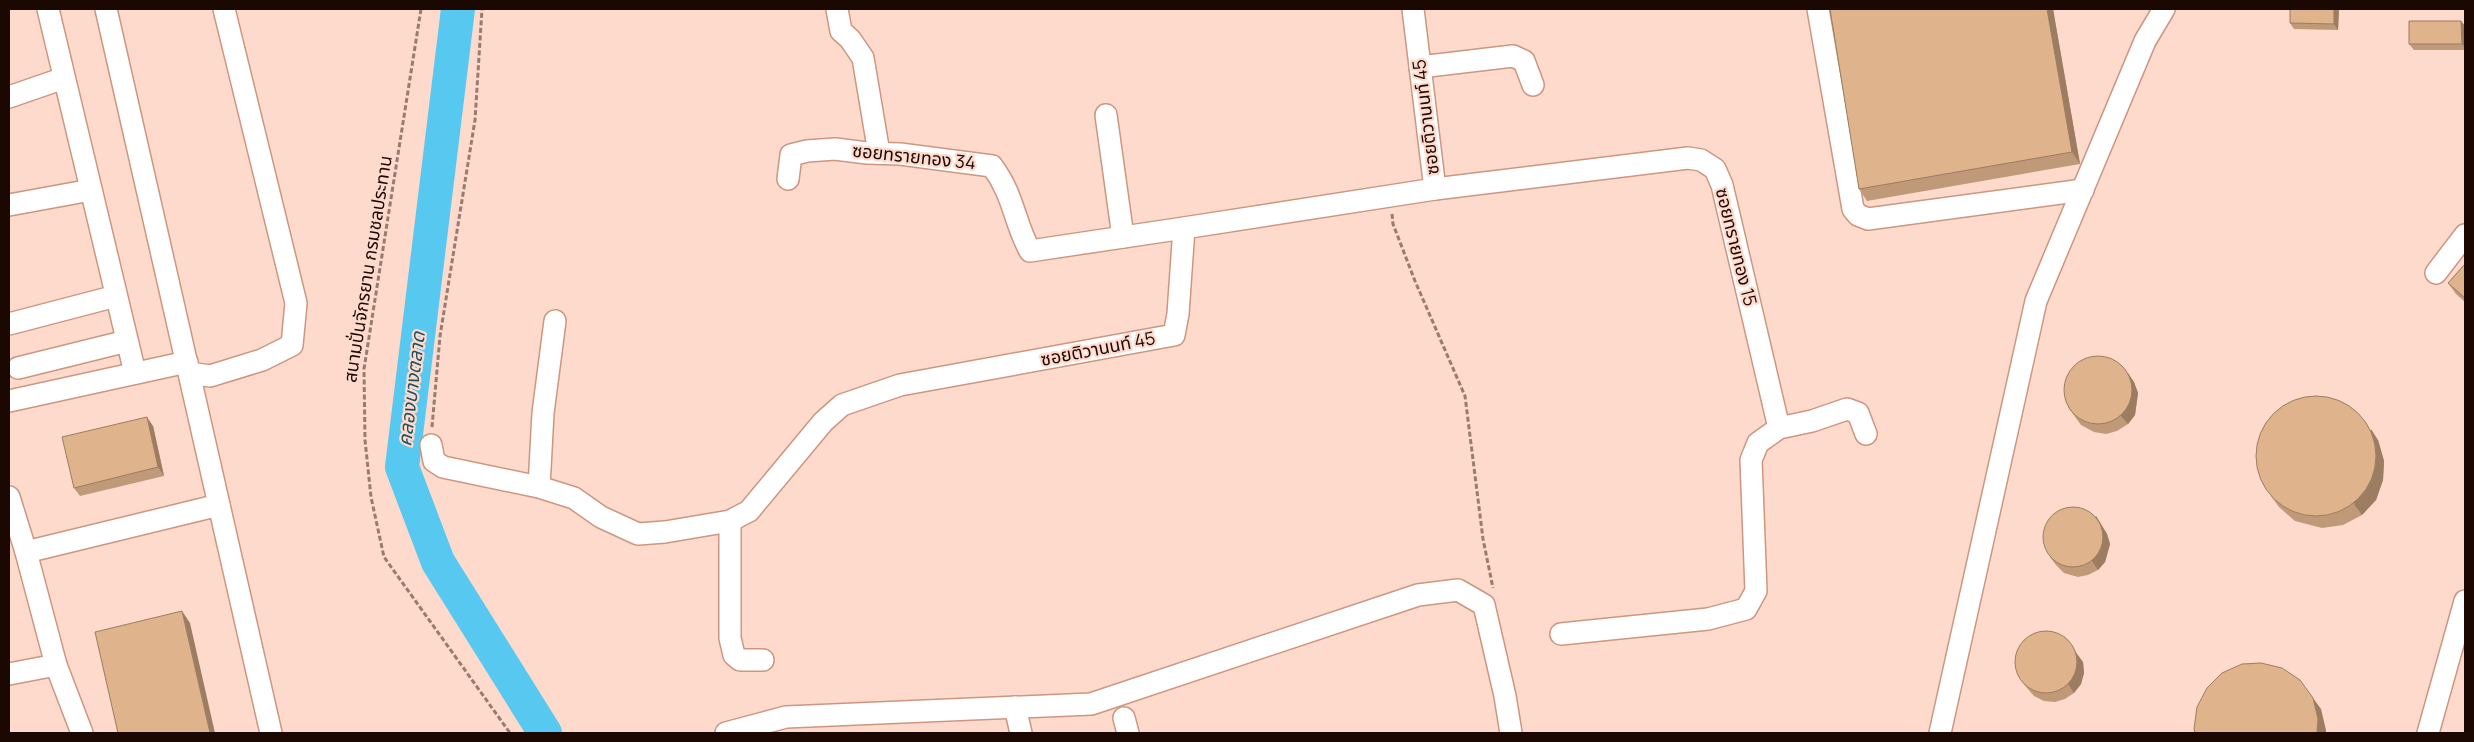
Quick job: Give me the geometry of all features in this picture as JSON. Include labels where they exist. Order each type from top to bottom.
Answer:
[{"type":"street","points":[[48,9],[134,373]]},
{"type":"street","points":[[106,9],[271,733]]},
{"type":"street","points":[[9,401],[134,373],[189,367],[210,376],[262,360],[292,345],[296,303],[224,9]]},
{"type":"street","points":[[837,9],[840,31],[850,39],[863,58],[879,153]]},
{"type":"street","name":"ซอยติวานนท์ 45","points":[[431,445],[434,461],[443,467],[539,486],[574,498],[601,517],[638,534],[666,532],[730,521],[749,511],[823,422],[842,405],[900,385],[1174,335],[1178,314],[1184,228],[1435,189],[1420,67],[1416,9]]},
{"type":"street","points":[[1818,9],[1852,208],[1858,216],[1868,219],[2082,190]]},
{"type":"street","points":[[1940,733],[2036,301],[2145,41],[2164,9]]},
{"type":"street","points":[[1420,67],[1513,56],[1524,61],[1533,86]]},
{"type":"street","points":[[9,97],[64,78]]},
{"type":"street","points":[[1106,115],[1123,237]]},
{"type":"street","name":"ซอยทรายทอง 34","points":[[788,179],[791,156],[807,151],[835,149],[980,163],[992,166],[1010,194],[1021,234],[1030,251],[1184,228]]},
{"type":"street","name":"ซอยทรายทอง 15","points":[[1435,189],[1688,158],[1701,160],[1714,169],[1729,208],[1779,428]]},
{"type":"street","points":[[9,205],[91,190]]},
{"type":"street","points":[[2436,273],[2465,235]]},
{"type":"street","points":[[9,324],[116,296]]},
{"type":"street","points":[[539,486],[543,414],[555,321]]},
{"type":"street","points":[[18,368],[127,341]]},
{"type":"street","points":[[1560,634],[1708,619],[1746,609],[1756,591],[1757,574],[1751,506],[1751,460],[1758,443],[1779,428],[1812,421],[1847,409],[1858,413],[1866,434]]},
{"type":"street","points":[[9,497],[26,552],[56,665],[82,733]]},
{"type":"street","points":[[26,552],[219,505]]},
{"type":"street","points":[[730,521],[730,638],[734,654],[740,660],[763,660]]},
{"type":"street","points":[[726,733],[786,717],[1090,704],[1418,595],[1458,590],[1484,605],[1505,696],[1511,733]]},
{"type":"street","points":[[2428,733],[2465,602]]},
{"type":"street","points":[[9,674],[56,665]]},
{"type":"street","points":[[1015,707],[1021,733]]},
{"type":"path","name":"สนามปั่นจักรยาน กรมชลประทาน","points":[[421,9],[364,369],[365,440],[371,497],[384,557],[510,733]]},
{"type":"path","points":[[431,445],[440,336],[476,120],[482,9]]},
{"type":"path","points":[[1389,196],[1393,224],[1465,396],[1483,539],[1495,596]]},
{"type":"building","points":[[1830,9],[2047,9],[2072,152],[1859,189]]},
{"type":"building","points":[[2290,9],[2334,9],[2334,24],[2290,23]]},
{"type":"building","points":[[2409,21],[2461,21],[2462,44],[2409,44]]},
{"type":"building","points":[[2465,264],[2465,298],[2448,283]]},
{"type":"building","points":[[2105,356],[2117,362],[2126,371],[2132,383],[2130,403],[2122,414],[2105,424],[2091,424],[2074,414],[2066,403],[2064,383],[2074,366],[2085,358]]},
{"type":"building","points":[[2316,396],[2328,397],[2339,401],[2349,406],[2358,414],[2366,423],[2371,433],[2375,444],[2375,468],[2371,479],[2366,489],[2358,498],[2349,506],[2339,511],[2328,515],[2316,516],[2304,515],[2293,511],[2283,506],[2274,498],[2266,489],[2261,479],[2257,468],[2256,456],[2257,444],[2261,433],[2266,423],[2274,414],[2283,406],[2293,401],[2304,397]]},
{"type":"building","points":[[147,417],[158,467],[74,488],[62,437]]},
{"type":"building","points":[[2067,507],[2079,507],[2090,512],[2098,520],[2103,531],[2101,549],[2090,562],[2079,567],[2067,567],[2056,562],[2048,554],[2043,543],[2043,531],[2048,520],[2056,512]]},
{"type":"building","points":[[182,611],[210,733],[118,733],[95,632]]},
{"type":"building","points":[[2046,631],[2058,634],[2068,640],[2074,650],[2077,662],[2074,674],[2068,684],[2058,690],[2046,693],[2034,690],[2024,684],[2018,674],[2015,662],[2018,650],[2024,640],[2034,634]]},
{"type":"building","points":[[2261,663],[2282,668],[2300,680],[2313,698],[2318,719],[2317,733],[2195,733],[2197,707],[2207,688],[2222,673],[2242,664]]},
{"type":"waterway","name":"คลองบางตลาด","points":[[458,9],[402,467],[438,562],[545,733]]}]
